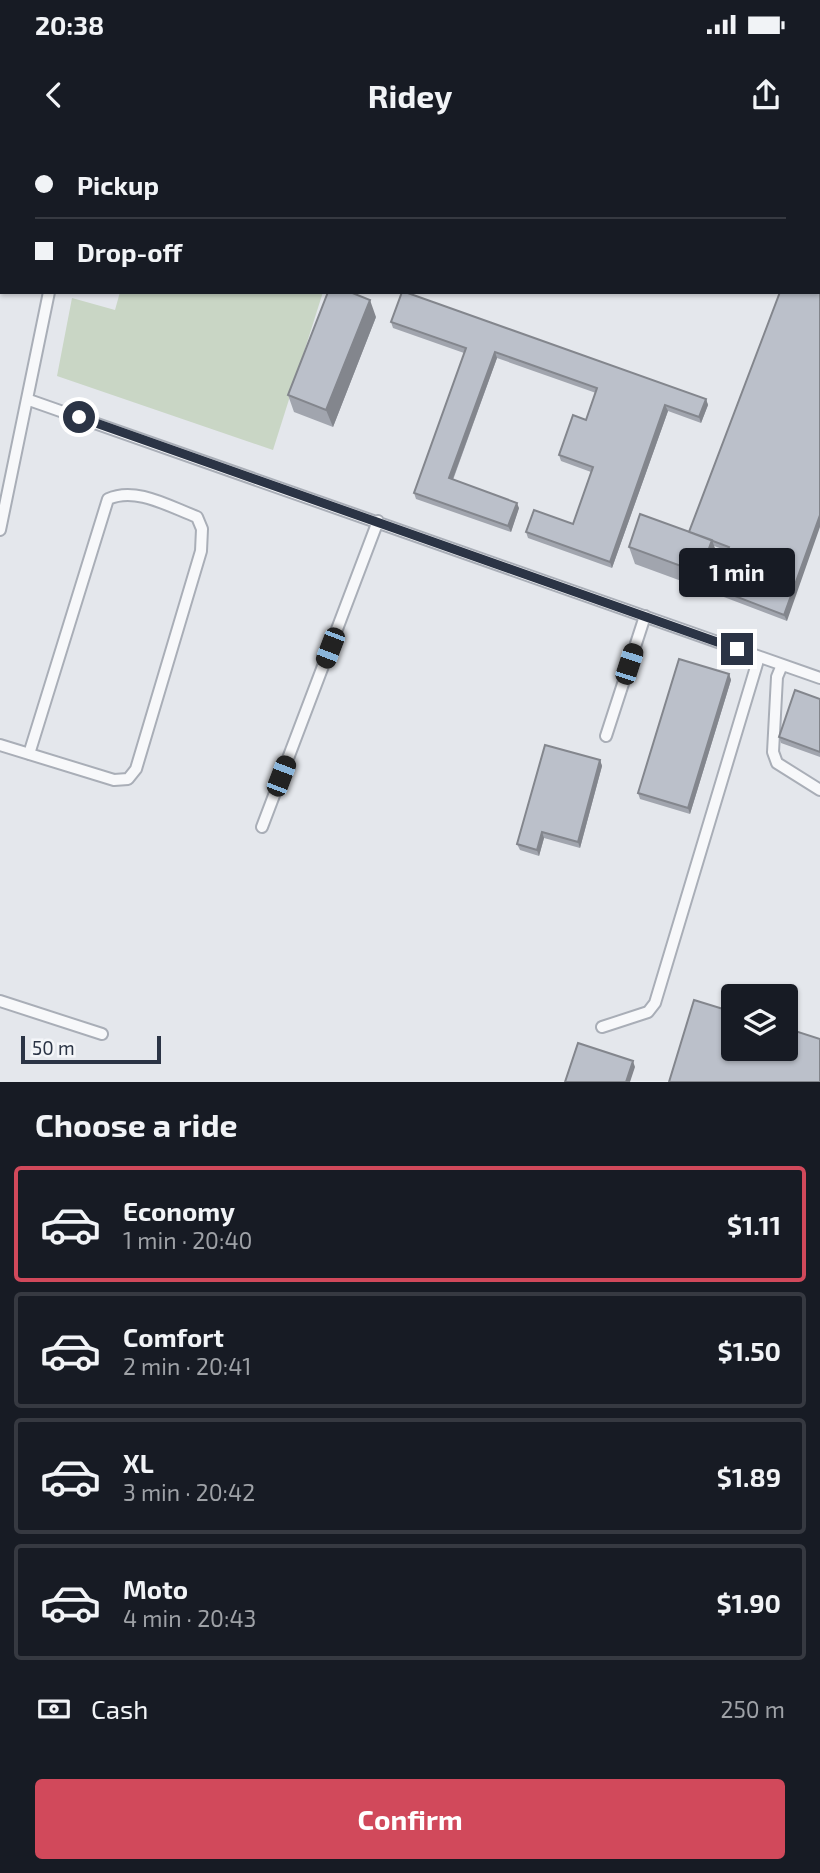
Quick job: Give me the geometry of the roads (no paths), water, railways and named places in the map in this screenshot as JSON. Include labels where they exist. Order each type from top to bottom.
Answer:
[{"type":"lane","points":[[0,530],[29,400],[49,294]]},
{"type":"lane","points":[[29,400],[820,678]]},
{"type":"lane","points":[[0,745],[29,754],[114,780],[128,779],[136,769],[201,551],[202,529],[197,517],[140,496],[119,494],[108,499],[29,754]]},
{"type":"lane","points":[[262,827],[378,521]]},
{"type":"lane","points":[[606,736],[645,616]]},
{"type":"lane","points":[[602,1027],[648,1012],[655,1003],[760,657]]},
{"type":"lane","points":[[782,665],[777,677],[773,752],[777,763],[820,790]]},
{"type":"lane","points":[[0,1001],[102,1034]]}]
